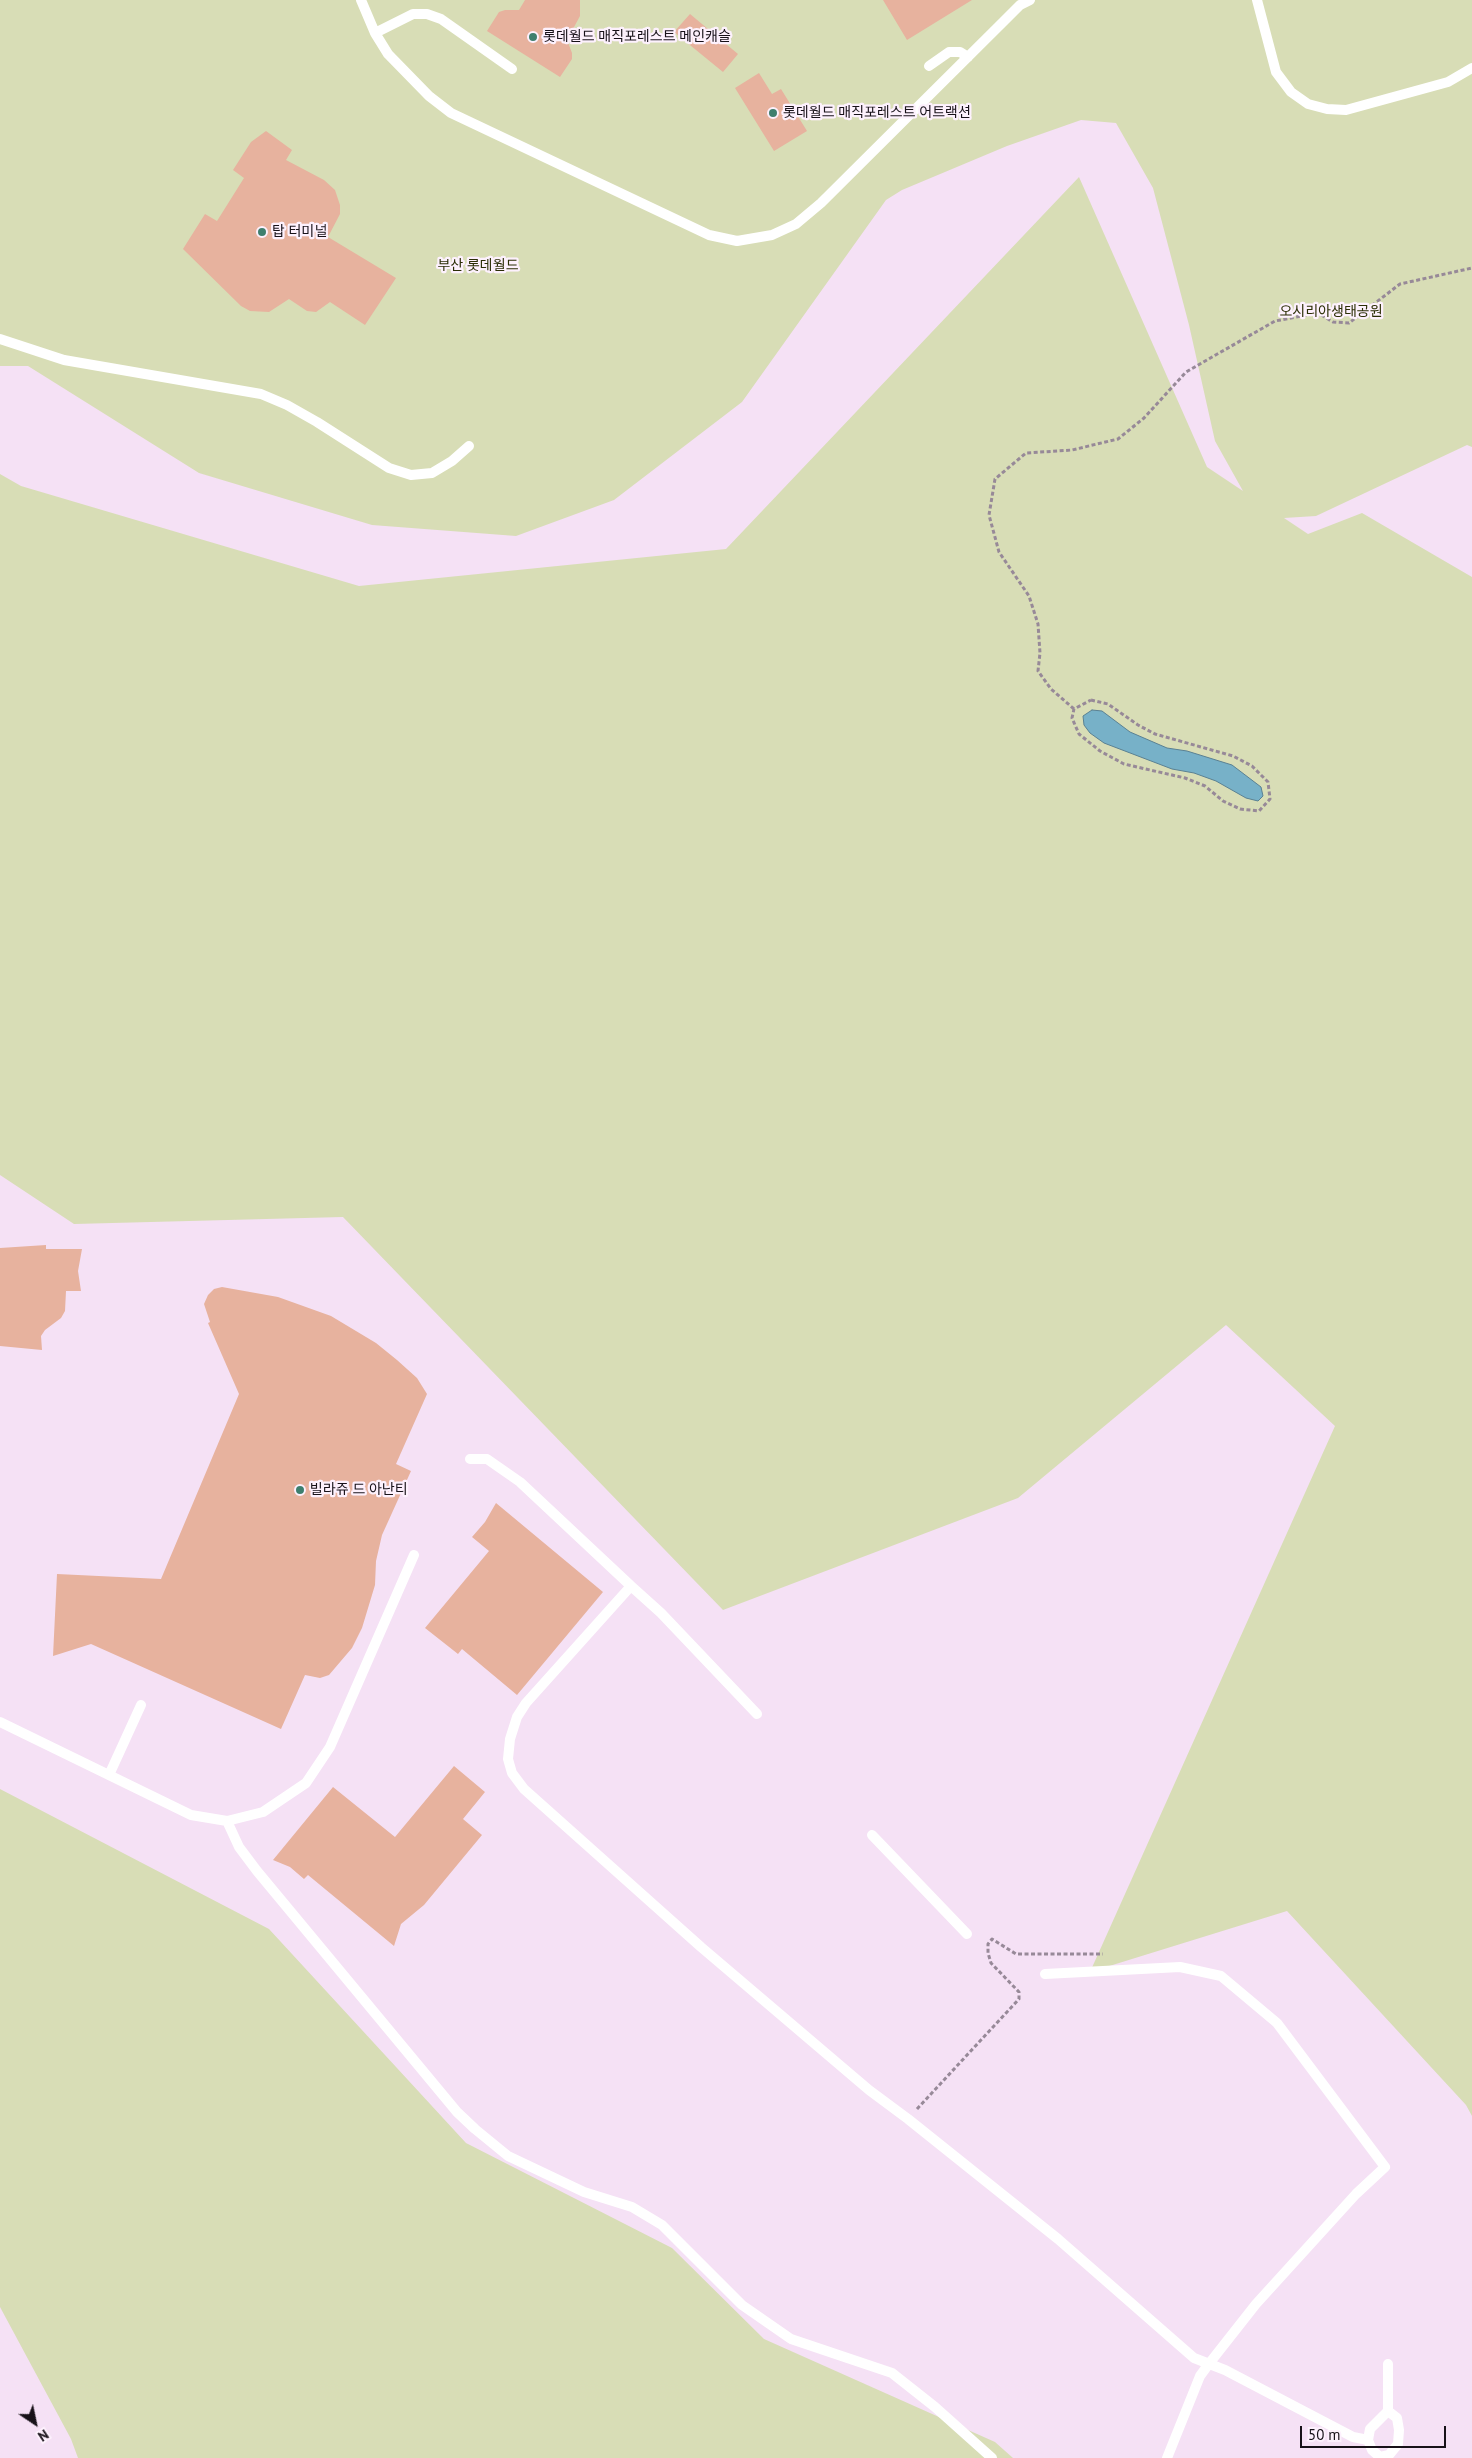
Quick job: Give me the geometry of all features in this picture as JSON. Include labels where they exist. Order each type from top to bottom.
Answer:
[{"type":"lane","points":[[361,0],[375,33],[388,54],[410,79],[451,113],[709,235],[737,241],[772,235],[796,224],[821,203],[1020,5],[1030,0]]},
{"type":"lane","points":[[1257,0],[1276,72],[1291,92],[1308,104],[1327,109],[1346,110],[1448,82],[1472,68]]},
{"type":"lane","points":[[375,33],[414,14],[427,14],[441,19],[512,69]]},
{"type":"lane","points":[[929,66],[949,52],[960,52],[968,57]]},
{"type":"lane","points":[[0,339],[64,360],[261,394],[287,404],[388,468],[411,475],[437,470],[452,461],[468,446]]},
{"type":"lane","points":[[470,1459],[487,1459],[520,1482],[661,1613],[756,1714]]},
{"type":"lane","points":[[0,1722],[191,1815],[227,1821],[264,1812],[306,1783],[330,1747],[414,1555]]},
{"type":"lane","points":[[631,1586],[526,1703],[517,1717],[510,1739],[508,1759],[512,1773],[524,1789],[701,1947],[869,2090],[1058,2239],[1194,2358],[1225,2370],[1352,2437],[1368,2440]]},
{"type":"lane","points":[[109,1775],[141,1705]]},
{"type":"lane","points":[[227,1821],[239,1847],[257,1871],[457,2112],[508,2156],[584,2192],[632,2207],[662,2225],[742,2305],[791,2339],[892,2373],[935,2407],[992,2458]]},
{"type":"lane","points":[[872,1835],[967,1934]]},
{"type":"lane","points":[[1045,1974],[1180,1967],[1221,1976],[1277,2024],[1386,2167],[1356,2194],[1256,2304],[1208,2364],[1200,2376],[1167,2458]]},
{"type":"lane","points":[[1388,2364],[1388,2411],[1370,2429],[1368,2440],[1372,2450],[1380,2458],[1390,2455],[1398,2444],[1399,2430],[1397,2418],[1388,2411]]},
{"type":"path","points":[[1074,709],[1051,689],[1038,671],[1040,654],[1038,624],[1029,596],[999,552],[989,515],[995,479],[1026,453],[1072,450],[1118,439],[1144,418],[1186,372],[1275,321],[1318,313],[1334,322],[1349,323],[1400,284],[1472,268]]},
{"type":"path","points":[[1091,700],[1108,704],[1138,725],[1155,734],[1233,756],[1252,766],[1268,782],[1270,800],[1259,811],[1240,809],[1223,801],[1206,786],[1184,778],[1124,764],[1100,751],[1080,734],[1072,718],[1074,709],[1091,700]]},
{"type":"path","points":[[908,2119],[1019,1999],[1019,1992],[991,1962],[988,1944],[992,1939],[1016,1954],[1111,1954]]},
{"type":"green space","points":[[0,0],[1472,0],[1472,447],[1467,445],[1316,516],[1284,518],[1308,534],[1362,513],[1472,577],[1472,2116],[1466,2105],[1287,1911],[1090,1972],[1335,1426],[1226,1325],[1018,1498],[723,1610],[343,1217],[74,1224],[0,1175],[0,474],[21,486],[359,586],[726,549],[1079,177],[1207,467],[1243,491],[1215,441],[1189,325],[1153,188],[1116,123],[1081,120],[1007,146],[902,190],[886,200],[742,402],[614,500],[516,536],[372,525],[199,473],[28,366],[0,366]]},
{"type":"green space","points":[[0,1789],[269,1929],[466,2143],[672,2248],[764,2339],[995,2442],[1013,2458],[78,2458],[71,2439],[0,2307]]},
{"type":"water","points":[[1092,710],[1102,711],[1130,732],[1167,748],[1187,751],[1232,765],[1261,787],[1263,796],[1258,801],[1246,798],[1216,781],[1194,773],[1172,769],[1104,743],[1090,733],[1084,725],[1083,716]]},
{"type":"building","name":"롯데월드 매직포레스트 메인캐슬","points":[[525,0],[580,0],[580,16],[567,40],[572,53],[572,59],[560,77],[487,31],[499,12],[519,10]]},
{"type":"building","points":[[883,0],[972,0],[907,40]]},
{"type":"building","points":[[690,14],[738,54],[723,72],[674,32]]},
{"type":"building","name":"롯데월드 매직포레스트 어트랙션","points":[[759,73],[772,94],[781,89],[807,131],[774,151],[735,88]]},
{"type":"building","name":"탑 터미널","points":[[266,131],[292,150],[286,160],[324,180],[335,190],[340,205],[340,214],[328,237],[396,278],[365,325],[330,302],[316,312],[307,311],[289,299],[269,312],[250,311],[241,306],[183,249],[205,214],[217,221],[244,178],[233,170],[251,142]]},
{"type":"building","points":[[46,1245],[46,1249],[82,1249],[78,1271],[81,1291],[66,1291],[65,1311],[61,1318],[45,1330],[41,1336],[42,1350],[0,1346],[0,1248]]},
{"type":"building","name":"빌라쥬 드 아난티","points":[[222,1287],[278,1297],[331,1316],[376,1343],[397,1360],[417,1378],[427,1394],[396,1464],[411,1471],[382,1535],[376,1561],[375,1585],[362,1628],[352,1648],[329,1675],[320,1678],[305,1675],[281,1729],[91,1644],[53,1656],[57,1574],[161,1579],[239,1394],[208,1323],[210,1322],[204,1304],[208,1295],[214,1289]]},
{"type":"building","points":[[496,1503],[603,1592],[517,1695],[462,1649],[458,1654],[425,1628],[489,1551],[472,1537],[485,1522]]},
{"type":"building","points":[[454,1766],[485,1792],[463,1819],[482,1835],[424,1905],[401,1924],[394,1946],[308,1875],[304,1879],[290,1867],[273,1860],[333,1787],[395,1837]]},
{"type":"place","name":"롯데월드 매직포레스트 메인캐슬","points":[[533,37]]},
{"type":"place","name":"롯데월드 매직포레스트 어트랙션","points":[[773,113]]},
{"type":"place","name":"탑 터미널","points":[[262,232]]},
{"type":"place","name":"빌라쥬 드 아난티","points":[[300,1490]]},
{"type":"park label","name":"부산 롯데월드","points":[[478,266]]},
{"type":"park label","name":"오시리아생태공원","points":[[1331,312]]}]
